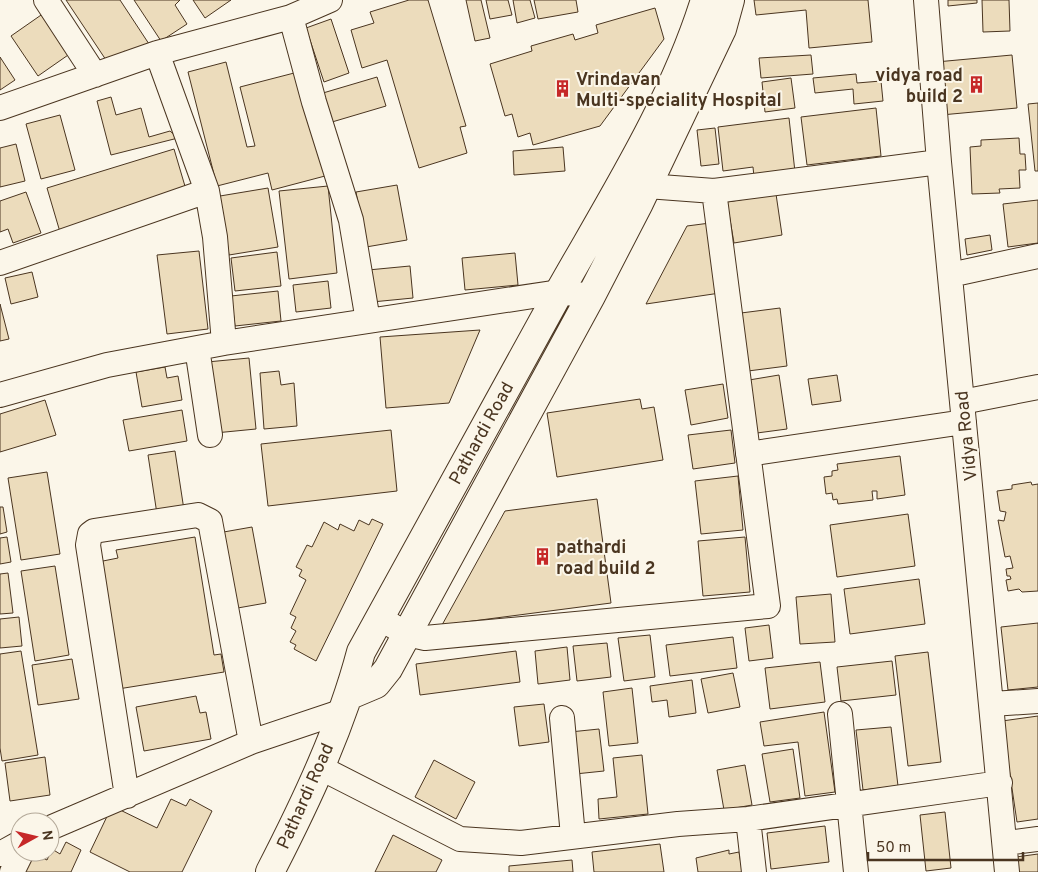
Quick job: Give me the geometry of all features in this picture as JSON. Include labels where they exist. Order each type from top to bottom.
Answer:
[{"type":"main road","name":"Pathardi Road","points":[[270,872],[319,767],[346,703],[361,652],[379,618],[559,292],[635,183],[693,39],[705,0]]},
{"type":"main road","points":[[346,703],[376,684],[388,669],[591,296],[635,183],[722,29],[730,0]]},
{"type":"street","points":[[46,0],[95,75]]},
{"type":"street","points":[[0,108],[157,53],[291,17],[330,0]]},
{"type":"street","name":"Vidya Road","points":[[926,0],[939,162],[1006,842],[1007,872]]},
{"type":"street","points":[[291,17],[314,102],[351,220],[368,322]]},
{"type":"street","points":[[157,53],[207,191],[215,237],[224,343]]},
{"type":"street","points":[[635,183],[714,191],[939,162]]},
{"type":"street","points":[[0,263],[207,191]]},
{"type":"street","points":[[379,618],[407,634],[425,638],[768,606],[714,191]]},
{"type":"street","points":[[950,275],[1038,256]]},
{"type":"street","points":[[0,395],[107,365],[224,343],[559,292],[591,296]]},
{"type":"street","points":[[197,348],[210,435]]},
{"type":"street","points":[[748,454],[963,412],[1038,387]]},
{"type":"street","points":[[127,796],[88,545],[90,534],[94,531],[198,515],[210,521],[251,742]]},
{"type":"street","points":[[992,704],[1038,701]]},
{"type":"street","points":[[60,824],[346,703]]},
{"type":"street","points":[[840,714],[856,872]]},
{"type":"street","points":[[562,718],[573,836]]},
{"type":"street","points":[[319,767],[460,839],[521,843],[678,824],[748,820],[1000,783]]},
{"type":"street","points":[[748,820],[754,872]]},
{"type":"street","points":[[1006,842],[1038,840]]},
{"type":"building","points":[[66,0],[120,0],[151,47],[131,60],[125,51],[108,63]]},
{"type":"building","points":[[134,0],[180,0],[175,5],[187,24],[161,41]]},
{"type":"building","points":[[193,0],[231,0],[205,18]]},
{"type":"building","points":[[409,0],[428,0],[466,126],[460,127],[467,153],[419,168],[387,60],[362,68],[351,30],[374,23],[370,12]]},
{"type":"building","points":[[466,0],[481,0],[490,38],[475,41]]},
{"type":"building","points":[[486,0],[508,0],[512,15],[490,19]]},
{"type":"building","points":[[513,0],[530,0],[535,18],[517,23]]},
{"type":"building","points":[[534,0],[576,0],[578,12],[538,19]]},
{"type":"building","points":[[754,0],[868,0],[872,42],[809,48],[806,10],[756,15]]},
{"type":"building","points":[[948,0],[977,0],[977,3],[948,6]]},
{"type":"building","name":"vidya road build 2","points":[[982,0],[1009,0],[1010,31],[983,32]]},
{"type":"building","name":"Vrindavan Multi-speciality Hospital","points":[[655,8],[664,39],[600,126],[533,145],[530,133],[518,137],[512,114],[505,116],[490,64],[532,51],[531,46],[573,34],[575,40],[598,33],[596,25]]},
{"type":"building","points":[[44,13],[71,53],[38,76],[11,36]]},
{"type":"building","points":[[331,19],[349,73],[324,82],[306,28]]},
{"type":"building","points":[[811,55],[813,74],[761,78],[759,58]]},
{"type":"building","name":"vidya road build 2","points":[[1012,55],[1017,108],[941,115],[936,62]]},
{"type":"building","points":[[0,57],[15,80],[0,90]]},
{"type":"building","points":[[226,62],[247,147],[255,146],[240,87],[298,72],[325,176],[272,190],[268,173],[217,186],[188,72]]},
{"type":"building","points":[[856,74],[857,83],[881,81],[883,101],[854,104],[853,89],[815,93],[813,78]]},
{"type":"building","points":[[377,77],[386,106],[332,122],[323,93]]},
{"type":"building","points":[[791,78],[795,108],[765,112],[762,82]]},
{"type":"building","points":[[111,97],[116,115],[141,108],[149,137],[170,131],[178,138],[111,155],[97,101]]},
{"type":"building","points":[[1038,103],[1038,171],[1035,171],[1028,104]]},
{"type":"building","points":[[876,108],[881,156],[807,165],[801,117]]},
{"type":"building","points":[[60,115],[75,170],[41,179],[26,124]]},
{"type":"building","points":[[789,118],[795,172],[754,177],[753,167],[723,171],[718,127]]},
{"type":"building","points":[[715,128],[719,164],[701,166],[697,130]]},
{"type":"building","points":[[1019,138],[1020,154],[1025,154],[1026,170],[1019,170],[1020,188],[999,189],[1000,193],[972,194],[970,147],[981,146],[981,140]]},
{"type":"building","points":[[16,144],[25,181],[0,187],[0,148]]},
{"type":"building","points":[[563,147],[565,171],[514,175],[513,151]]},
{"type":"building","points":[[174,149],[187,193],[60,232],[47,188]]},
{"type":"building","points":[[397,185],[407,240],[366,247],[356,192]]},
{"type":"building","points":[[328,186],[337,273],[289,279],[279,191]]},
{"type":"building","points":[[268,188],[278,247],[229,255],[220,196]]},
{"type":"building","points":[[26,192],[41,233],[13,243],[8,229],[0,232],[0,201]]},
{"type":"building","points":[[776,194],[782,235],[734,243],[727,202]]},
{"type":"building","points":[[1038,200],[1038,243],[1008,247],[1003,204]]},
{"type":"building","points":[[710,223],[720,293],[646,304],[687,226]]},
{"type":"building","points":[[990,235],[992,250],[967,255],[965,239]]},
{"type":"building","points":[[199,251],[208,329],[167,334],[157,255]]},
{"type":"building","points":[[277,252],[281,286],[235,291],[231,258]]},
{"type":"building","points":[[515,253],[518,285],[465,290],[462,258]]},
{"type":"building","points":[[410,266],[413,298],[372,302],[368,270]]},
{"type":"building","points":[[32,272],[38,297],[11,304],[5,278]]},
{"type":"building","points":[[328,281],[331,308],[296,312],[293,285]]},
{"type":"building","points":[[278,291],[281,321],[235,326],[231,296]]},
{"type":"building","points":[[0,304],[9,339],[0,341]]},
{"type":"building","points":[[780,308],[787,366],[748,371],[741,313]]},
{"type":"building","points":[[480,330],[449,403],[386,408],[380,337]]},
{"type":"building","points":[[249,358],[256,429],[215,433],[207,362]]},
{"type":"building","points":[[165,367],[167,378],[178,376],[182,400],[142,407],[136,372]]},
{"type":"building","points":[[279,371],[281,385],[294,383],[297,426],[264,429],[260,373]]},
{"type":"building","points":[[779,375],[787,429],[757,433],[749,380]]},
{"type":"building","points":[[837,375],[841,401],[812,405],[808,379]]},
{"type":"building","points":[[723,384],[728,418],[691,425],[685,390]]},
{"type":"building","points":[[640,399],[642,409],[654,407],[663,460],[557,477],[547,413]]},
{"type":"building","points":[[45,400],[56,435],[0,452],[0,414]]},
{"type":"building","points":[[182,410],[187,441],[129,451],[123,420]]},
{"type":"building","points":[[391,430],[397,491],[268,506],[261,444]]},
{"type":"building","points":[[731,430],[735,463],[693,469],[688,435]]},
{"type":"building","points":[[175,451],[184,510],[157,514],[148,455]]},
{"type":"building","points":[[900,456],[905,495],[877,499],[877,491],[872,491],[873,500],[838,504],[837,499],[833,500],[832,493],[826,494],[824,477],[832,476],[832,471],[838,470],[837,464]]},
{"type":"building","points":[[47,472],[60,554],[21,560],[8,478]]},
{"type":"building","name":"pathardi road build 2","points":[[738,476],[743,530],[701,534],[695,481]]},
{"type":"building","points":[[1031,482],[1032,485],[1038,484],[1038,591],[1022,592],[1019,589],[1008,591],[1006,580],[1011,579],[1010,576],[1007,576],[1006,569],[1013,568],[1010,556],[1005,557],[998,520],[1004,521],[1006,512],[1000,511],[997,491],[1012,489],[1012,485]]},
{"type":"building","name":"pathardi road build 2","points":[[597,499],[611,603],[442,625],[505,511]]},
{"type":"building","points":[[0,507],[3,507],[7,532],[0,534]]},
{"type":"building","points":[[908,514],[915,566],[837,577],[830,525]]},
{"type":"building","points":[[372,519],[383,524],[316,661],[294,649],[296,645],[290,642],[296,631],[291,628],[296,617],[290,614],[306,580],[299,576],[302,570],[296,567],[307,545],[312,547],[324,522],[338,530],[340,524],[354,531],[359,520],[369,525]]},
{"type":"building","points":[[252,527],[266,603],[232,609],[218,533]]},
{"type":"building","points":[[7,537],[11,562],[0,564],[0,538]]},
{"type":"building","points":[[195,537],[214,655],[221,654],[224,672],[118,689],[98,562],[118,558],[116,550]]},
{"type":"building","name":"pathardi road build 2","points":[[745,537],[750,592],[703,596],[698,541]]},
{"type":"building","points":[[55,566],[69,655],[35,661],[21,571]]},
{"type":"building","points":[[8,573],[13,613],[0,614],[0,574]]},
{"type":"building","points":[[919,579],[925,624],[850,634],[844,589]]},
{"type":"building","points":[[831,594],[835,642],[800,644],[796,597]]},
{"type":"building","points":[[19,617],[22,646],[0,648],[0,619]]},
{"type":"building","points":[[1038,623],[1038,687],[1008,690],[1001,627]]},
{"type":"building","points":[[769,625],[773,658],[749,661],[745,628]]},
{"type":"building","points":[[650,635],[655,677],[624,681],[618,638]]},
{"type":"building","points":[[733,637],[737,668],[670,676],[666,645]]},
{"type":"building","points":[[607,643],[611,677],[577,681],[573,646]]},
{"type":"building","points":[[567,647],[570,680],[538,684],[535,651]]},
{"type":"building","points":[[21,651],[38,755],[2,761],[0,748],[0,654]]},
{"type":"building","points":[[516,651],[520,682],[420,695],[416,664]]},
{"type":"building","points":[[928,652],[941,762],[908,766],[895,656]]},
{"type":"building","points":[[72,659],[79,699],[38,705],[32,665]]},
{"type":"building","points":[[892,661],[896,695],[841,701],[837,667]]},
{"type":"building","points":[[820,662],[825,702],[770,709],[765,668]]},
{"type":"building","points":[[733,673],[740,707],[708,713],[701,679]]},
{"type":"building","points":[[692,680],[696,713],[669,717],[667,700],[652,702],[650,686]]},
{"type":"building","points":[[632,688],[638,743],[609,746],[603,692]]},
{"type":"building","points":[[196,696],[200,713],[206,712],[211,739],[144,751],[136,707]]},
{"type":"building","points":[[544,704],[549,742],[519,746],[514,707]]},
{"type":"building","points":[[824,712],[835,792],[805,796],[798,742],[764,746],[760,722]]},
{"type":"building","points":[[1038,716],[1038,819],[1017,822],[1002,721]]},
{"type":"building","points":[[891,727],[898,786],[863,790],[856,730]]},
{"type":"building","points":[[599,729],[604,771],[575,774],[570,732]]},
{"type":"building","points":[[793,749],[800,798],[770,802],[762,754]]},
{"type":"building","points":[[642,755],[648,814],[599,819],[598,799],[617,797],[613,758]]},
{"type":"building","points":[[45,757],[50,795],[10,801],[5,763]]},
{"type":"building","points":[[434,760],[475,782],[456,819],[415,797]]},
{"type":"building","points":[[745,765],[752,805],[724,810],[717,770]]},
{"type":"building","points":[[171,799],[186,806],[190,799],[212,811],[182,872],[130,872],[90,852],[112,806],[157,828]]},
{"type":"building","points":[[945,812],[951,868],[926,871],[920,815]]},
{"type":"building","points":[[825,826],[829,862],[771,869],[767,833]]},
{"type":"building","points":[[393,835],[442,860],[436,872],[375,872]]},
{"type":"building","points":[[66,842],[81,850],[71,872],[25,872],[30,862],[60,862],[60,854]]},
{"type":"building","points":[[660,844],[664,872],[594,872],[592,852]]},
{"type":"building","points":[[729,850],[729,854],[739,852],[741,864],[746,872],[698,872],[696,858]]},
{"type":"building","points":[[1038,854],[1038,872],[1018,872],[1016,857]]},
{"type":"building","points":[[572,860],[573,872],[509,872],[509,866]]},
{"type":"place","name":"vidya road build 2","points":[[977,85]]},
{"type":"place","name":"Vrindavan Multi-speciality Hospital","points":[[562,89]]},
{"type":"place","name":"pathardi road build 2","points":[[542,557]]}]
